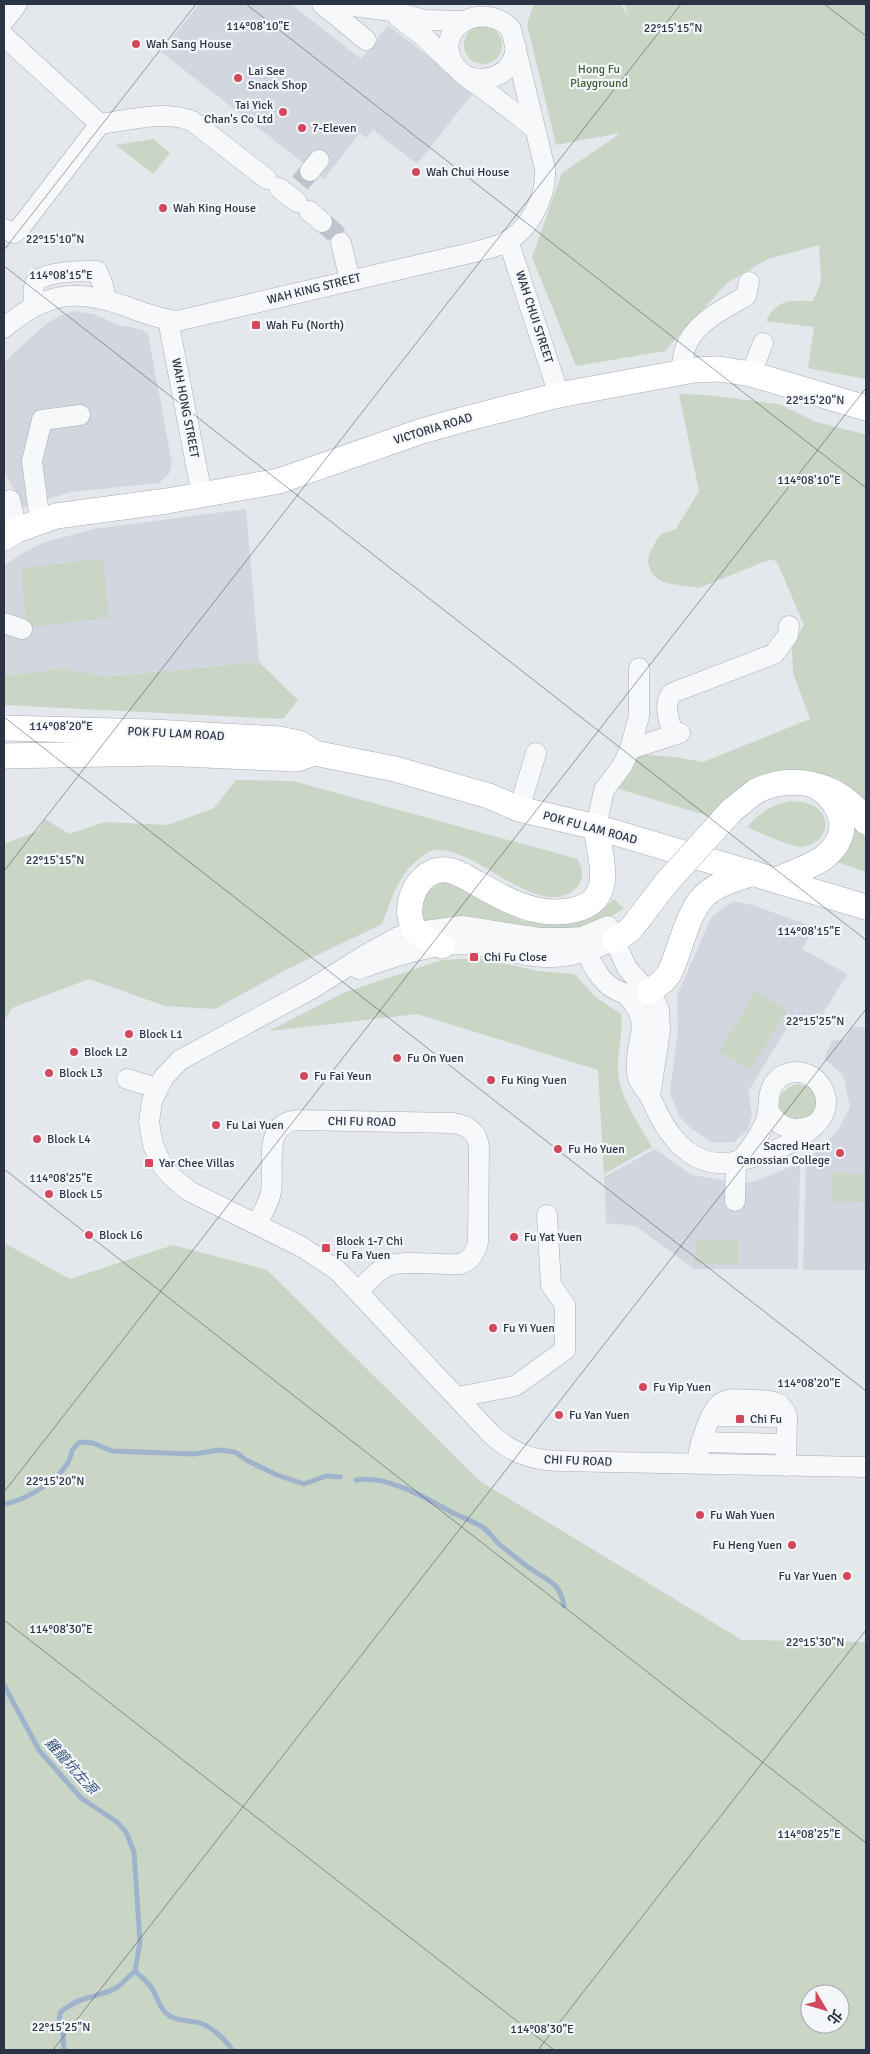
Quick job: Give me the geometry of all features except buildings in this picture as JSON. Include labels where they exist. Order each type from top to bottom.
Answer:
[{"type":"main road","name":"VICTORIA ROAD","points":[[20,530],[56,516],[202,495],[278,481],[422,431],[559,395],[681,372],[719,369],[751,374],[856,406]]},
{"type":"main road","name":"POK FU LAM ROAD","points":[[4,728],[152,732],[279,739],[299,743],[314,753],[396,769],[489,796],[519,809],[596,827],[866,907]]},
{"type":"main road","name":"POK FU LAM ROAD","points":[[4,756],[159,753],[297,759],[314,753]]},
{"type":"main road","points":[[611,933],[630,930],[667,882],[732,810],[756,791],[774,784],[786,782],[814,785],[838,793],[847,799],[866,822]]},
{"type":"main road","points":[[777,880],[822,858],[834,847],[840,836],[842,823],[839,809],[830,796],[814,785]]},
{"type":"main road","points":[[442,946],[416,932],[410,915],[412,896],[428,874],[441,870],[455,872],[512,903],[533,910],[567,911],[577,909],[597,898],[603,883],[596,827]]},
{"type":"main road","points":[[638,993],[663,981],[669,974],[692,914],[701,898],[714,888],[753,873]]},
{"type":"street","points":[[4,21],[17,4]]},
{"type":"street","points":[[322,4],[366,40]]},
{"type":"street","name":"WAH KING STREET","points":[[4,328],[34,306],[48,300],[82,295],[105,299],[146,315],[177,321],[490,248],[508,240],[519,230],[534,212],[544,189],[545,169],[506,11],[470,15],[461,21],[424,20],[391,11],[337,4]]},
{"type":"street","points":[[391,11],[423,36],[461,72],[534,128]]},
{"type":"street","points":[[461,21],[453,29],[449,45],[452,62],[461,72],[476,79],[488,79],[501,74],[513,59],[516,47]]},
{"type":"street","points":[[4,36],[100,124]]},
{"type":"street","points":[[4,229],[14,233],[20,228],[100,124],[159,117],[185,118],[299,190]]},
{"type":"street","name":"WAH CHUI STREET","points":[[508,240],[559,395]]},
{"type":"street","points":[[341,243],[350,280]]},
{"type":"street","points":[[681,372],[686,348],[699,327],[728,306],[746,296],[749,282]]},
{"type":"street","name":"WAH HONG STREET","points":[[168,320],[202,495]]},
{"type":"street","points":[[751,374],[763,343]]},
{"type":"street","points":[[856,406],[866,424]]},
{"type":"street","points":[[20,530],[32,461],[42,420],[80,415]]},
{"type":"street","points":[[4,504],[10,500],[20,530]]},
{"type":"street","points":[[630,748],[677,734],[666,705],[667,698],[672,693],[774,654],[788,635],[789,626]]},
{"type":"street","points":[[596,827],[604,790],[622,766],[640,716],[639,668]]},
{"type":"street","points":[[519,809],[536,752]]},
{"type":"street","name":"CHI FU ROAD","points":[[585,944],[462,926],[416,932],[390,940],[313,988],[191,1054],[172,1068],[157,1088],[150,1111],[150,1135],[163,1168],[189,1191],[257,1224],[326,1261],[358,1292],[502,1444],[513,1451],[532,1458],[558,1461],[866,1467]]},
{"type":"street","points":[[611,933],[638,993]]},
{"type":"street","name":"CHI FU ROAD","points":[[313,988],[381,961],[442,946],[464,944],[541,957],[557,957],[611,933]]},
{"type":"street","points":[[585,944],[596,972],[606,982],[616,990],[638,993],[655,1000],[659,1010],[660,1026],[650,1096],[669,1134],[690,1153],[706,1161],[718,1163],[739,1160],[760,1155],[787,1145],[803,1135],[821,1118],[825,1110],[826,1101],[825,1091],[821,1083],[805,1073],[796,1072],[779,1078],[773,1086],[769,1094],[769,1111],[763,1129],[739,1160],[735,1201]]},
{"type":"street","points":[[127,1079],[157,1088]]},
{"type":"street","points":[[769,1111],[776,1121],[785,1128],[794,1130],[805,1129],[814,1125]]},
{"type":"street","name":"CHI FU ROAD","points":[[257,1224],[270,1195],[274,1136],[284,1123],[299,1120],[452,1124],[465,1125],[470,1128],[476,1136],[479,1147],[478,1242],[475,1253],[461,1264],[400,1264],[387,1266],[358,1292]]},
{"type":"street","points":[[457,1397],[515,1386],[565,1350],[566,1305],[551,1285],[547,1215]]},
{"type":"street","points":[[697,1464],[706,1429],[716,1408],[727,1400],[764,1400],[779,1404],[785,1411],[787,1431],[786,1466]]},
{"type":"street","points":[[706,1429],[787,1431]]},
{"type":"shaded area","points":[[199,4],[291,4],[361,59],[388,25],[474,92],[417,164],[373,130],[366,138],[360,133],[324,179],[161,52]]},
{"type":"shaded area","points":[[74,311],[93,314],[119,325],[143,330],[148,334],[172,464],[169,474],[159,483],[71,492],[23,507],[4,471],[4,362],[46,324],[59,316]]},
{"type":"shaded area","points":[[246,509],[259,662],[105,677],[64,668],[6,676],[4,674],[4,566],[21,554],[43,543],[93,529]]},
{"type":"shaded area","points":[[733,901],[752,905],[814,927],[802,949],[847,974],[815,1027],[794,1016],[748,1092],[752,1113],[748,1130],[734,1142],[720,1143],[711,1142],[687,1125],[679,1116],[670,1092],[678,1031],[677,995],[712,916]]},
{"type":"shaded area","name":"Sacred Heart Canossian College","points":[[852,1027],[864,1027],[866,1033],[866,1270],[803,1270],[806,1160],[824,1146],[839,1128],[850,1107],[843,1075],[824,1059],[832,1041],[845,1039]]},
{"type":"shaded area","points":[[655,1149],[692,1175],[736,1182],[753,1182],[800,1163],[798,1269],[694,1269],[636,1226],[606,1223],[604,1177]]},
{"type":"green space","name":"Hong Fu Playground","points":[[534,4],[621,4],[629,18],[624,4],[866,4],[866,379],[808,368],[814,327],[766,321],[775,308],[785,302],[813,301],[821,281],[819,245],[768,259],[727,283],[665,351],[576,366],[532,257],[562,173],[620,133],[556,145],[527,24]]},
{"type":"green space","points":[[483,26],[497,31],[502,45],[497,59],[483,64],[469,59],[464,45],[469,31]]},
{"type":"green space","points":[[153,139],[170,153],[153,174],[116,145]]},
{"type":"green space","points":[[679,394],[706,395],[779,404],[816,422],[866,436],[866,803],[840,780],[809,770],[780,770],[751,781],[712,817],[612,787],[637,754],[703,762],[810,719],[793,673],[792,646],[804,625],[777,562],[771,559],[699,588],[666,583],[659,580],[651,572],[648,563],[649,555],[657,539],[662,534],[676,529],[699,491]]},
{"type":"green space","points":[[103,559],[109,618],[27,627],[21,568]]},
{"type":"green space","points":[[259,662],[298,700],[283,719],[4,705],[4,674],[6,676],[64,668],[105,677]]},
{"type":"green space","points":[[236,780],[293,781],[578,859],[582,869],[580,884],[562,896],[544,896],[525,890],[466,857],[448,851],[431,851],[414,863],[401,878],[382,924],[286,970],[215,1009],[165,1006],[89,979],[12,1008],[4,1022],[4,844],[38,831],[45,819],[69,834],[105,822],[168,825],[214,808]]},
{"type":"green space","points":[[791,801],[811,805],[822,814],[825,820],[824,832],[815,842],[802,847],[790,845],[747,827],[766,810]]},
{"type":"green space","points":[[846,807],[866,839],[866,872],[831,860]]},
{"type":"green space","points":[[448,881],[523,921],[552,924],[578,920],[601,911],[614,899],[624,909],[580,930],[421,926],[421,910],[428,892],[433,887]]},
{"type":"green space","points":[[480,958],[538,971],[574,974],[597,998],[621,1014],[618,1072],[621,1089],[652,1147],[604,1174],[598,1070],[417,1014],[269,1031],[343,993],[442,960]]},
{"type":"green space","points":[[756,991],[787,1011],[750,1070],[719,1051]]},
{"type":"green space","points":[[798,1084],[810,1087],[818,1097],[815,1116],[797,1124],[782,1115],[778,1108],[778,1103],[781,1094],[793,1085]]},
{"type":"green space","points":[[832,1173],[866,1174],[866,1202],[831,1201]]},
{"type":"green space","points":[[696,1239],[739,1240],[739,1264],[695,1263]]},
{"type":"green space","points":[[4,1243],[70,1279],[173,1245],[267,1270],[480,1481],[742,1640],[866,1642],[866,2050],[4,2050]]},
{"type":"waterway","points":[[4,1504],[24,1498],[46,1485],[64,1469],[72,1450],[80,1442],[93,1443],[112,1451],[194,1454],[219,1450],[235,1452],[246,1460],[277,1475],[304,1484],[326,1476],[340,1477]]},
{"type":"waterway","points":[[356,1480],[368,1479],[394,1484],[480,1526],[514,1556],[549,1580],[559,1590],[564,1606]]},
{"type":"waterway","name":"雞籠坑左源","points":[[4,1685],[39,1750],[81,1798],[117,1822],[126,1832],[134,1852],[140,1942],[135,1971],[119,1986],[110,1991],[78,2001],[60,2013],[59,2021],[63,2035],[64,2050]]},
{"type":"waterway","points":[[135,1971],[151,1987],[166,2013],[173,2018],[205,2025],[218,2034],[232,2050]]},
{"type":"tunnel","points":[[300,183],[310,171]]},
{"type":"tunnel","points":[[322,222],[335,233],[341,243]]},
{"type":"place","name":"Wah Sang House","points":[[136,44]]},
{"type":"place","name":"Lai See Snack Shop","points":[[238,78]]},
{"type":"place","name":"Tai Yick Chan's Co Ltd","points":[[283,112]]},
{"type":"place","name":"7-Eleven","points":[[302,128]]},
{"type":"place","name":"Wah Chui House","points":[[416,172]]},
{"type":"place","name":"Wah King House","points":[[163,208]]},
{"type":"place","name":"Wah Fu (North)","points":[[256,325]]},
{"type":"place","name":"Chi Fu Close","points":[[474,957]]},
{"type":"place","name":"Block L1","points":[[129,1034]]},
{"type":"place","name":"Block L2","points":[[74,1052]]},
{"type":"place","name":"Fu On Yuen","points":[[397,1058]]},
{"type":"place","name":"Block L3","points":[[49,1073]]},
{"type":"place","name":"Fu Fai Yeun","points":[[304,1076]]},
{"type":"place","name":"Fu King Yuen","points":[[491,1080]]},
{"type":"place","name":"Fu Lai Yuen","points":[[216,1125]]},
{"type":"place","name":"Block L4","points":[[37,1139]]},
{"type":"place","name":"Fu Ho Yuen","points":[[558,1149]]},
{"type":"place","name":"Sacred Heart Canossian College","points":[[840,1153]]},
{"type":"place","name":"Yar Chee Villas","points":[[149,1163]]},
{"type":"place","name":"Block L5","points":[[49,1194]]},
{"type":"place","name":"Block L6","points":[[89,1235]]},
{"type":"place","name":"Fu Yat Yuen","points":[[514,1237]]},
{"type":"place","name":"Block 1-7 Chi Fu Fa Yuen","points":[[326,1248]]},
{"type":"place","name":"Fu Yi Yuen","points":[[493,1328]]},
{"type":"place","name":"Fu Yip Yuen","points":[[643,1387]]},
{"type":"place","name":"Fu Yan Yuen","points":[[559,1415]]},
{"type":"place","name":"Chi Fu","points":[[740,1419]]},
{"type":"place","name":"Fu Wah Yuen","points":[[700,1515]]},
{"type":"place","name":"Fu Heng Yuen","points":[[792,1545]]},
{"type":"place","name":"Fu Yar Yuen","points":[[847,1576]]}]
